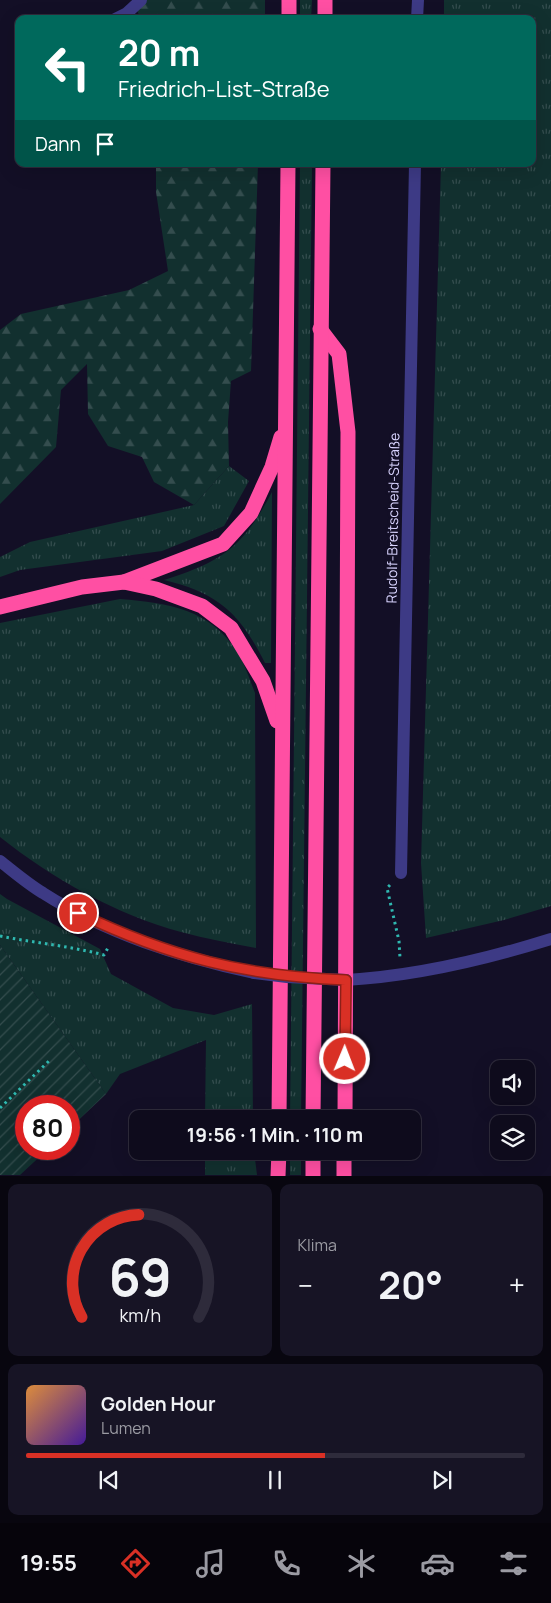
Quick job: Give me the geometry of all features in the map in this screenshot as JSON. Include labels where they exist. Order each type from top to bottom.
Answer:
[{"type":"highway","points":[[289,0],[289,15]]},
{"type":"highway","points":[[325,0],[325,15]]},
{"type":"highway","points":[[279,1110],[281,732],[288,167]]},
{"type":"highway","points":[[313,1110],[323,167]]},
{"type":"highway","points":[[320,329],[339,354],[348,432],[344,1110]]},
{"type":"highway","points":[[0,607],[82,587],[124,582],[223,544],[251,513],[272,467],[286,421]]},
{"type":"highway","points":[[124,582],[156,588],[202,606],[231,628],[263,681],[281,732]]},
{"type":"highway","points":[[278,1176],[279,1160]]},
{"type":"highway","points":[[313,1160],[313,1176]]},
{"type":"highway","points":[[344,1160],[344,1176]]},
{"type":"street","points":[[123,15],[141,0]]},
{"type":"street","points":[[418,0],[418,15]]},
{"type":"street","name":"Rudolf-Breitscheid-Straße","points":[[401,873],[415,167]]},
{"type":"street","points":[[0,861],[42,893],[115,931],[207,963],[254,973],[286,977],[346,980],[402,975],[454,966],[551,940]]},
{"type":"path","points":[[401,873],[387,888],[399,941],[402,975]]},
{"type":"path","points":[[0,936],[43,945],[80,949],[104,955]]},
{"type":"path","points":[[0,1108],[50,1060]]},
{"type":"green space","points":[[134,0],[265,0],[265,15],[139,15]]},
{"type":"green space","points":[[300,0],[312,0],[311,15],[300,15]]},
{"type":"green space","points":[[444,0],[551,0],[551,906],[504,920],[426,938],[421,863],[441,167],[536,167],[536,15],[444,15]]},
{"type":"green space","points":[[156,167],[258,167],[251,371],[231,381],[228,422],[229,466],[194,505],[154,482],[142,457],[108,446],[88,414],[87,364],[61,390],[56,447],[0,504],[0,330],[21,314],[129,290],[168,271],[156,192]]},
{"type":"green space","points":[[300,167],[312,167],[301,1110],[290,1110]]},
{"type":"green space","points":[[229,466],[249,481],[224,526],[162,551],[20,570],[0,577],[0,557],[30,542],[194,505]]},
{"type":"green space","points":[[272,492],[271,663],[265,663],[246,631],[225,608],[199,591],[164,580],[202,566],[229,550],[251,526]]},
{"type":"green space","points":[[120,599],[171,606],[201,618],[227,638],[243,662],[255,693],[256,948],[190,934],[132,915],[63,881],[0,837],[0,623]]},
{"type":"green space","points":[[0,894],[100,949],[111,974],[173,1008],[214,1015],[252,1004],[253,1110],[205,1110],[206,1040],[120,1074],[106,1094],[0,945]]},
{"type":"green space","points":[[0,945],[106,1094],[80,1119],[80,1095],[15,1095],[15,1160],[36,1160],[20,1175],[0,1175]]},
{"type":"green space","points":[[205,1160],[255,1160],[257,1175],[205,1175]]},
{"type":"green space","points":[[290,1160],[301,1160],[301,1175],[290,1175]]},
{"type":"route","points":[[78,913],[134,939],[207,963],[254,973],[286,977],[346,980],[345,1059]]}]
